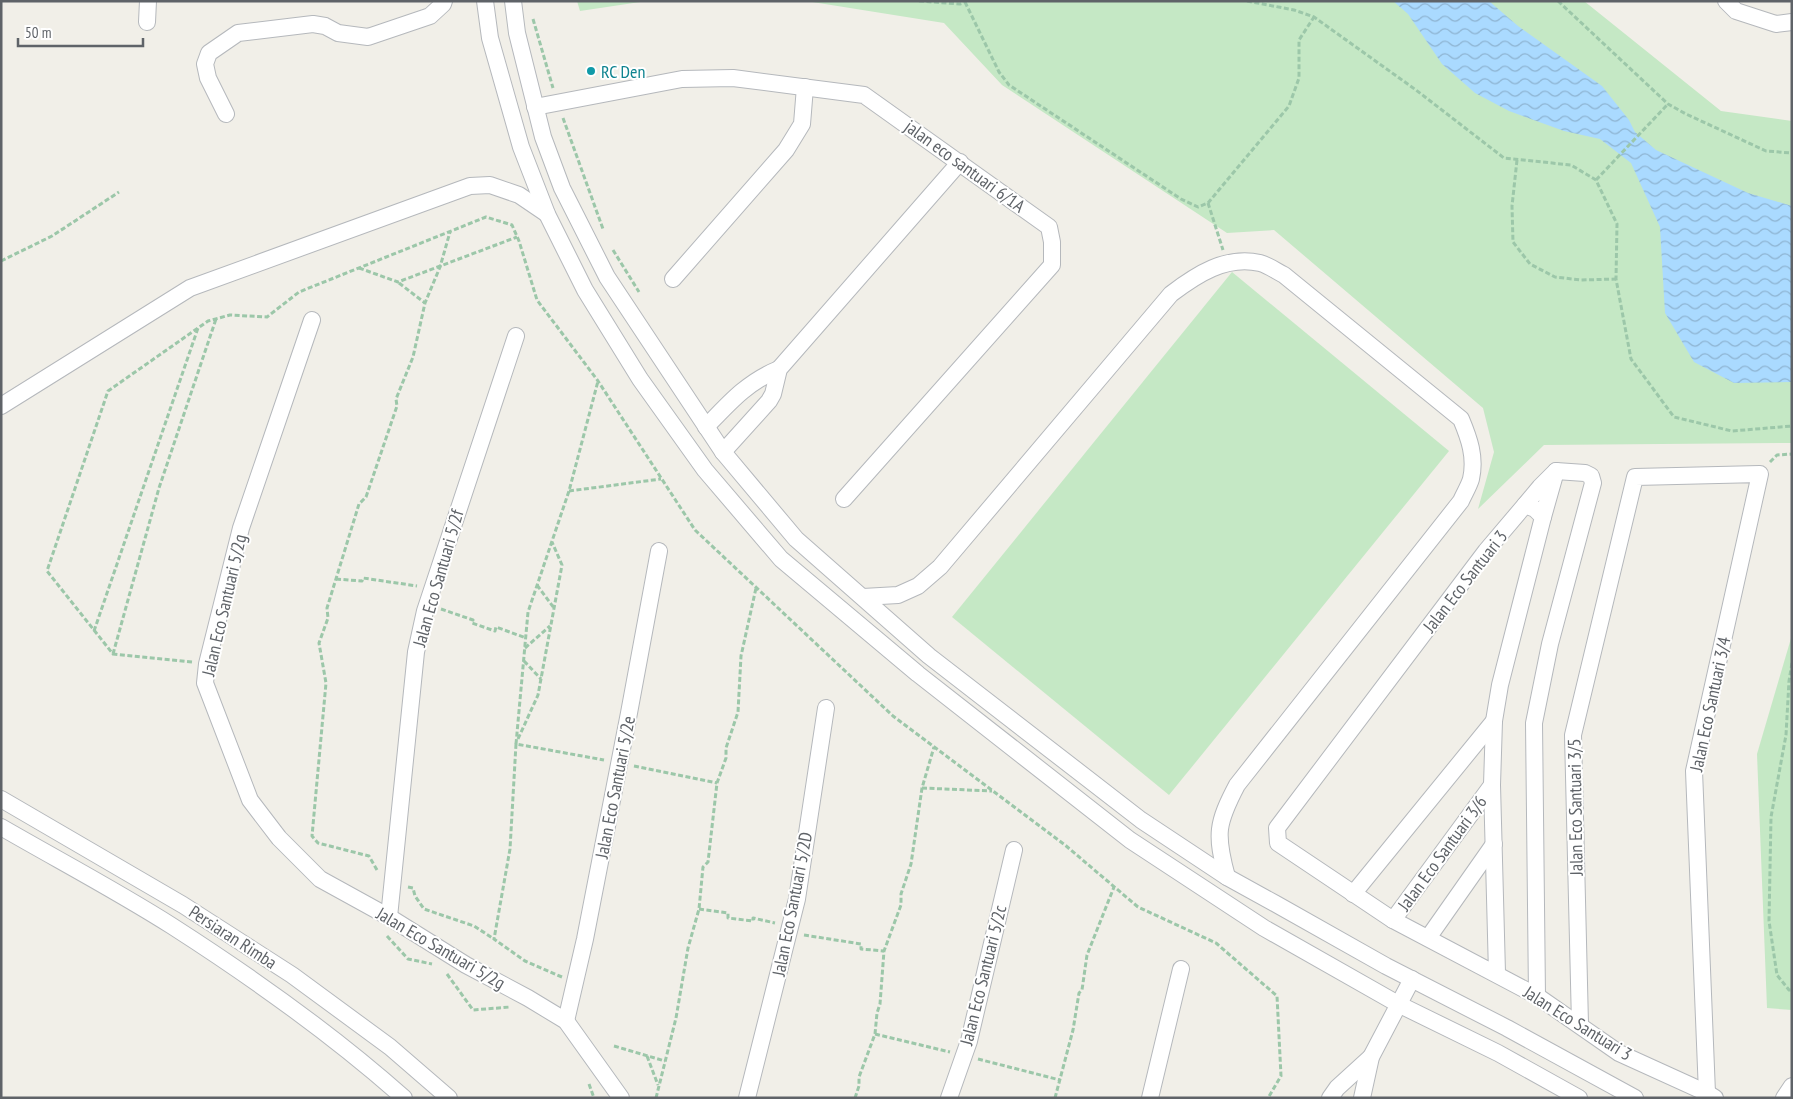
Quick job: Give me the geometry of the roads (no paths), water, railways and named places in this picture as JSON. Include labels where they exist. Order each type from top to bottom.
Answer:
[{"type":"street","points":[[147,22],[148,1]]},
{"type":"street","points":[[226,114],[208,78],[205,64],[209,53],[238,33],[313,24],[324,26],[338,33],[368,37],[430,16],[444,1]]},
{"type":"street","points":[[485,1],[490,38],[521,147],[547,214],[585,290],[640,379],[705,470],[781,559],[918,674],[1130,840],[1264,928],[1398,1004],[1498,1053],[1579,1098]]},
{"type":"street","points":[[512,1],[517,34],[543,137],[562,188],[607,277],[723,452],[796,539],[929,656],[1141,820],[1227,877],[1412,979],[1508,1028],[1635,1098]]},
{"type":"street","points":[[1726,1],[1736,11],[1776,24],[1792,22]]},
{"type":"street","name":"jalan eco santuari 6/1A","points":[[536,107],[682,79],[733,78],[864,95],[1049,226],[1052,242],[1052,265],[844,499]]},
{"type":"street","points":[[673,279],[786,150],[802,124],[805,87]]},
{"type":"street","points":[[723,452],[769,401],[773,394],[779,370],[960,162]]},
{"type":"street","points":[[1,406],[190,288],[470,186],[490,185],[518,196],[547,214]]},
{"type":"street","points":[[863,597],[898,595],[918,586],[940,567],[1171,294],[1209,268],[1235,262],[1260,263],[1284,275],[1460,418],[1471,442],[1471,479],[1461,501],[1237,785],[1226,806],[1219,831],[1221,853],[1227,877]]},
{"type":"street","name":"Jalan Eco Santuari 5/2g","points":[[312,320],[241,528],[207,664],[205,683],[250,800],[279,838],[320,879],[386,925],[528,998],[566,1022],[622,1098]]},
{"type":"street","name":"Jalan Eco Santuari 5/2f","points":[[386,925],[393,885],[416,652],[425,611],[516,336]]},
{"type":"street","points":[[706,426],[746,387],[763,376],[779,370]]},
{"type":"street","points":[[1537,996],[1534,723],[1550,644],[1593,483],[1591,476],[1585,473],[1556,471]]},
{"type":"street","name":"Jalan Eco Santuari 3","points":[[1556,471],[1540,487],[1481,558],[1276,828],[1278,843],[1393,920],[1497,973],[1537,996],[1580,1024],[1619,1053],[1711,1095]]},
{"type":"street","name":"Jalan Eco Santuari 3","points":[[1497,973],[1492,785],[1494,721],[1500,685],[1556,471]]},
{"type":"street","name":"Jalan Eco Santuari 3/5","points":[[1580,1024],[1573,735],[1635,477],[1760,474]]},
{"type":"street","name":"Jalan Eco Santuari 3/4","points":[[1711,1095],[1694,772],[1760,474]]},
{"type":"street","points":[[1525,505],[1536,509],[1543,517]]},
{"type":"street","name":"Jalan Eco Santuari 5/2e","points":[[566,1022],[576,982],[659,551]]},
{"type":"street","name":"Jalan Eco Santuari 5/2D","points":[[747,1098],[797,899],[826,708]]},
{"type":"street","points":[[1353,894],[1494,721]]},
{"type":"street","name":"Jalan Eco Santuari 3/6","points":[[1393,920],[1492,785]]},
{"type":"street","name":"Persiaran Rimba","points":[[1,799],[183,905],[292,975],[390,1047],[449,1098]]},
{"type":"street","name":"Persiaran Rimba","points":[[1,827],[171,926],[272,993],[373,1070],[404,1098]]},
{"type":"street","points":[[1428,938],[1494,844]]},
{"type":"street","name":"Jalan Eco Santuari 5/2c","points":[[948,1098],[969,1040],[1014,850]]},
{"type":"street","points":[[1150,1098],[1181,969]]},
{"type":"street","points":[[1362,1098],[1371,1057],[1412,979]]},
{"type":"street","points":[[1330,1098],[1371,1057]]},
{"type":"street","points":[[1784,1098],[1792,1086]]},
{"type":"water","points":[[1393,1],[1489,1],[1518,26],[1602,86],[1629,120],[1635,132],[1656,150],[1748,193],[1792,206],[1792,382],[1734,383],[1694,362],[1665,313],[1660,227],[1631,163],[1600,139],[1564,131],[1509,111],[1475,93],[1442,64],[1408,14]]},
{"type":"place","name":"RC Den","points":[[591,71]]}]
